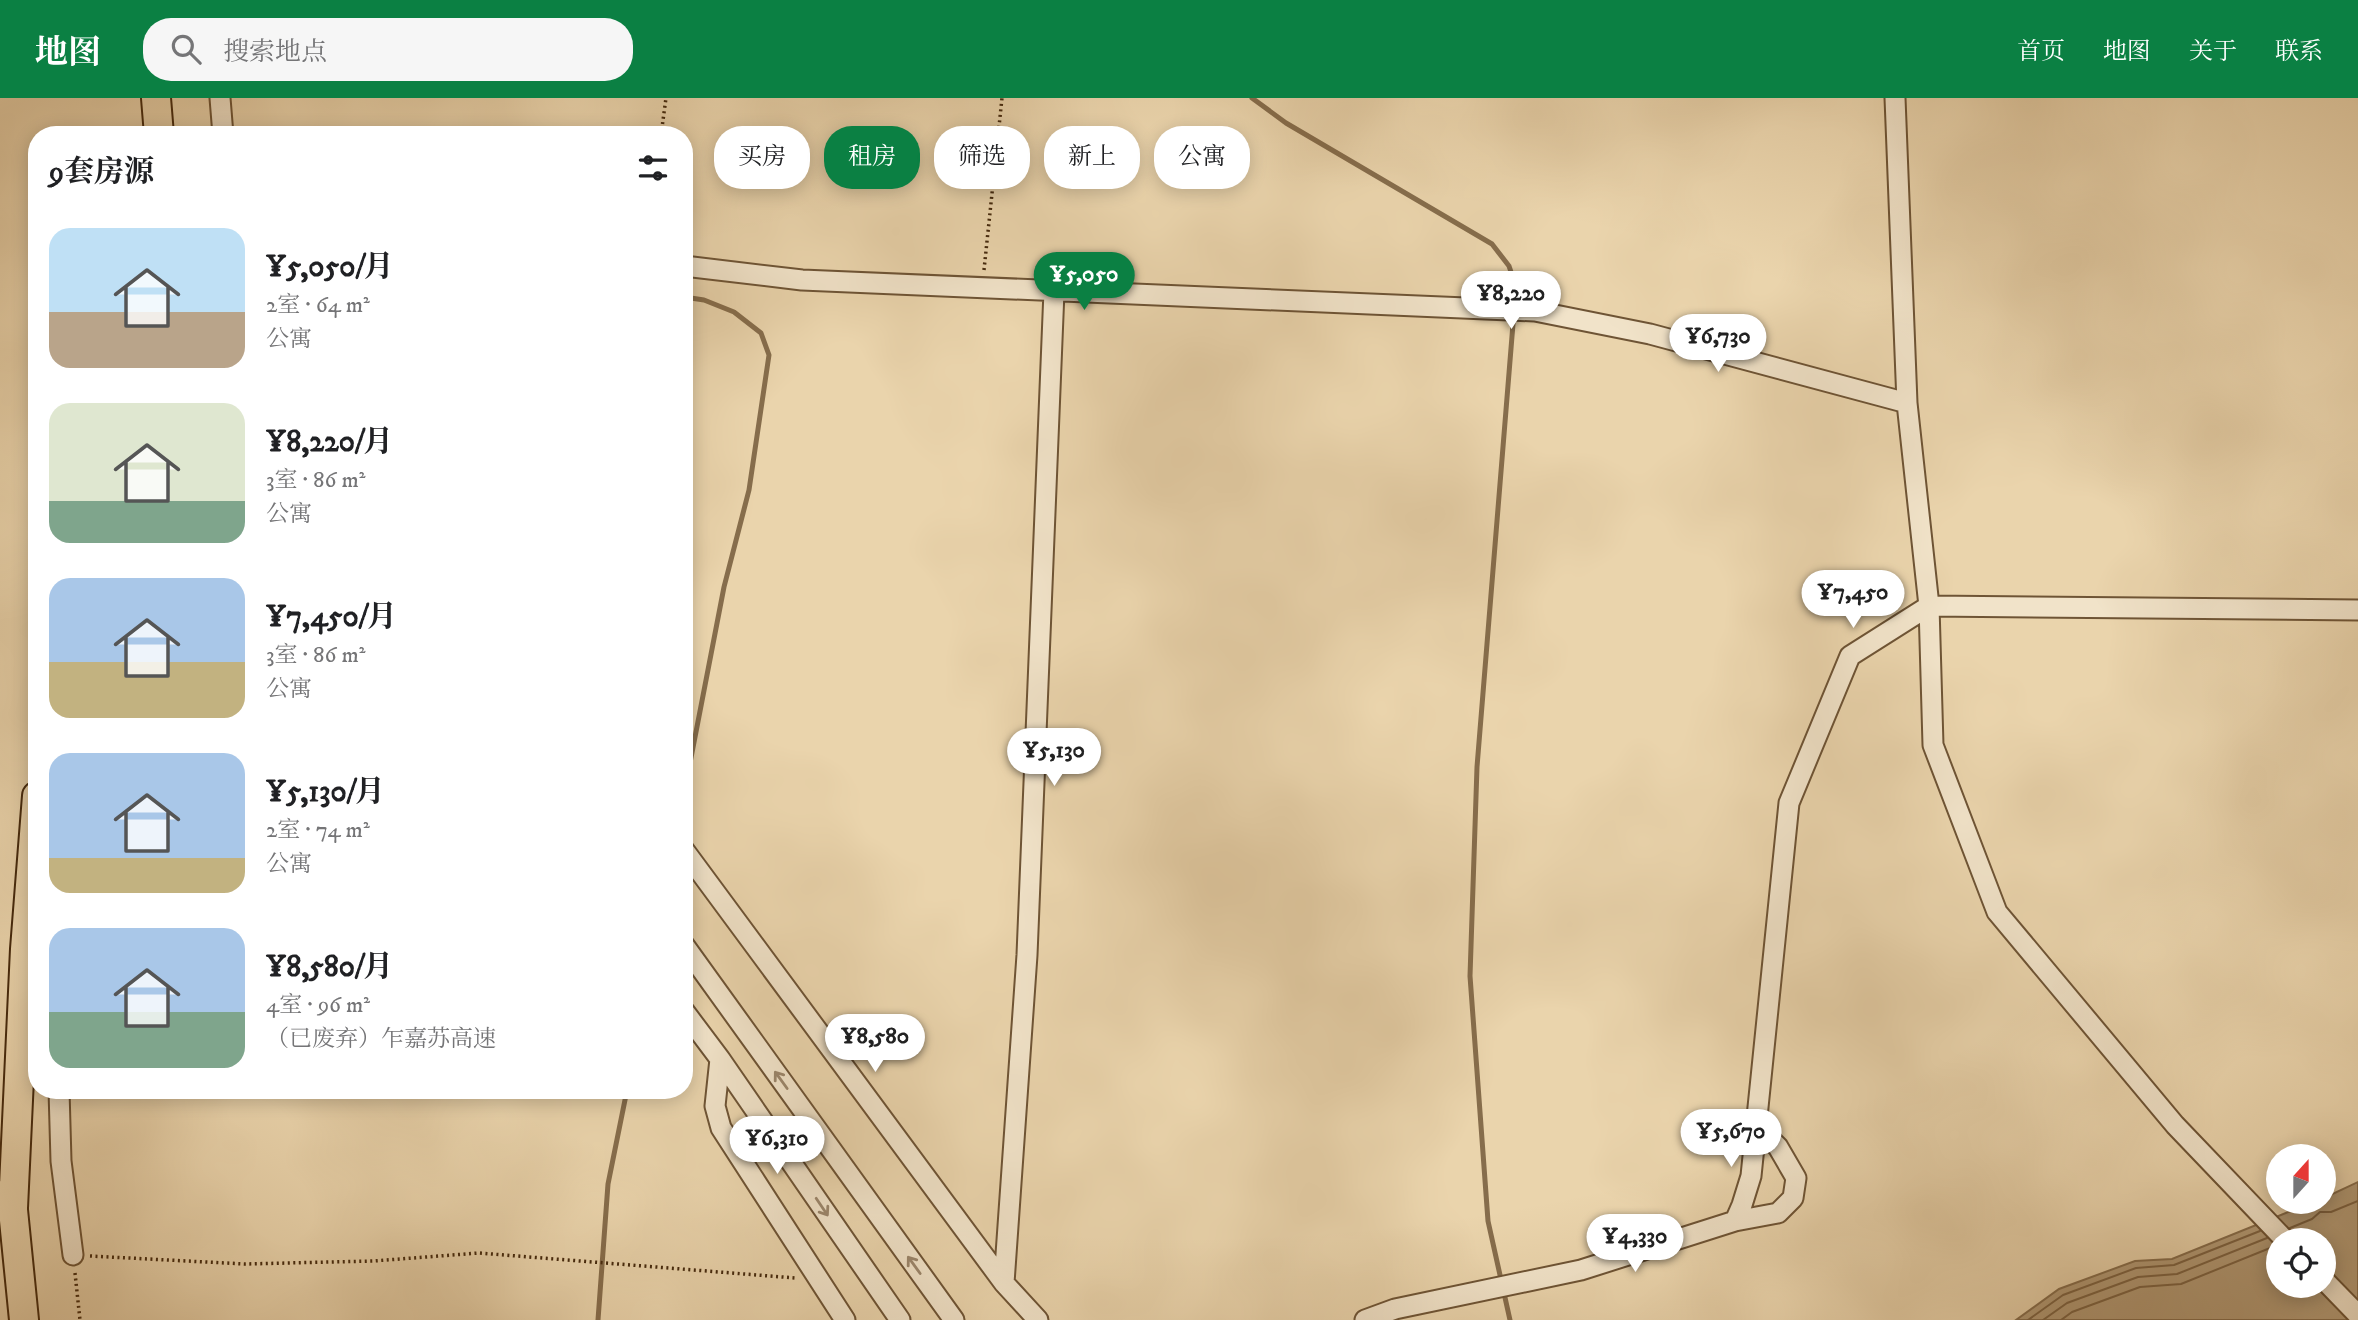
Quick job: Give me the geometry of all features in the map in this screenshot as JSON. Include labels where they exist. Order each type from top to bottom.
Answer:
[{"type":"highway","points":[[156,98],[158,126]]},
{"type":"highway","points":[[13,1208],[28,911]]},
{"type":"highway","points":[[0,1072],[24,1320]]},
{"type":"street","points":[[220,98],[222,126]]},
{"type":"street","points":[[1895,98],[1907,403],[1929,606],[1933,745],[1997,912],[2175,1125],[2274,1228]]},
{"type":"street","points":[[693,267],[802,280],[1535,311],[1650,334],[1907,403]]},
{"type":"street","points":[[1004,1283],[1027,955],[1054,291]]},
{"type":"street","points":[[1735,1222],[1751,1176],[1789,803],[1850,656],[1929,606],[2358,610]]},
{"type":"street","points":[[693,862],[1004,1283],[1038,1320]]},
{"type":"street","points":[[693,958],[954,1320]]},
{"type":"street","points":[[693,1023],[900,1320]]},
{"type":"street","points":[[720,1059],[715,1106],[721,1128],[845,1320]]},
{"type":"street","points":[[59,1099],[61,1161],[73,1255]]},
{"type":"street","points":[[1364,1320],[1395,1309],[1581,1270],[1735,1222],[1778,1213],[1793,1198],[1796,1178],[1778,1147],[1756,1125]]},
{"type":"street","points":[[2336,1292],[2358,1315]]},
{"type":"path","points":[[662,126],[666,98]]},
{"type":"path","points":[[982,288],[1002,98]]},
{"type":"path","points":[[80,1320],[73,1255],[245,1264],[373,1261],[479,1253],[818,1279]]},
{"type":"water","points":[[2358,1182],[2358,1320],[2016,1320],[2059,1289],[2135,1261],[2172,1259],[2283,1214],[2336,1214],[2336,1192]]},
{"type":"waterway","points":[[1252,98],[1286,123],[1492,244],[1509,266],[1516,287],[1477,767],[1470,976],[1488,1221],[1510,1320]]},
{"type":"waterway","points":[[693,298],[734,312],[761,333],[769,355],[749,490],[724,587],[693,747]]},
{"type":"waterway","points":[[598,1320],[608,1184],[625,1099]]}]
